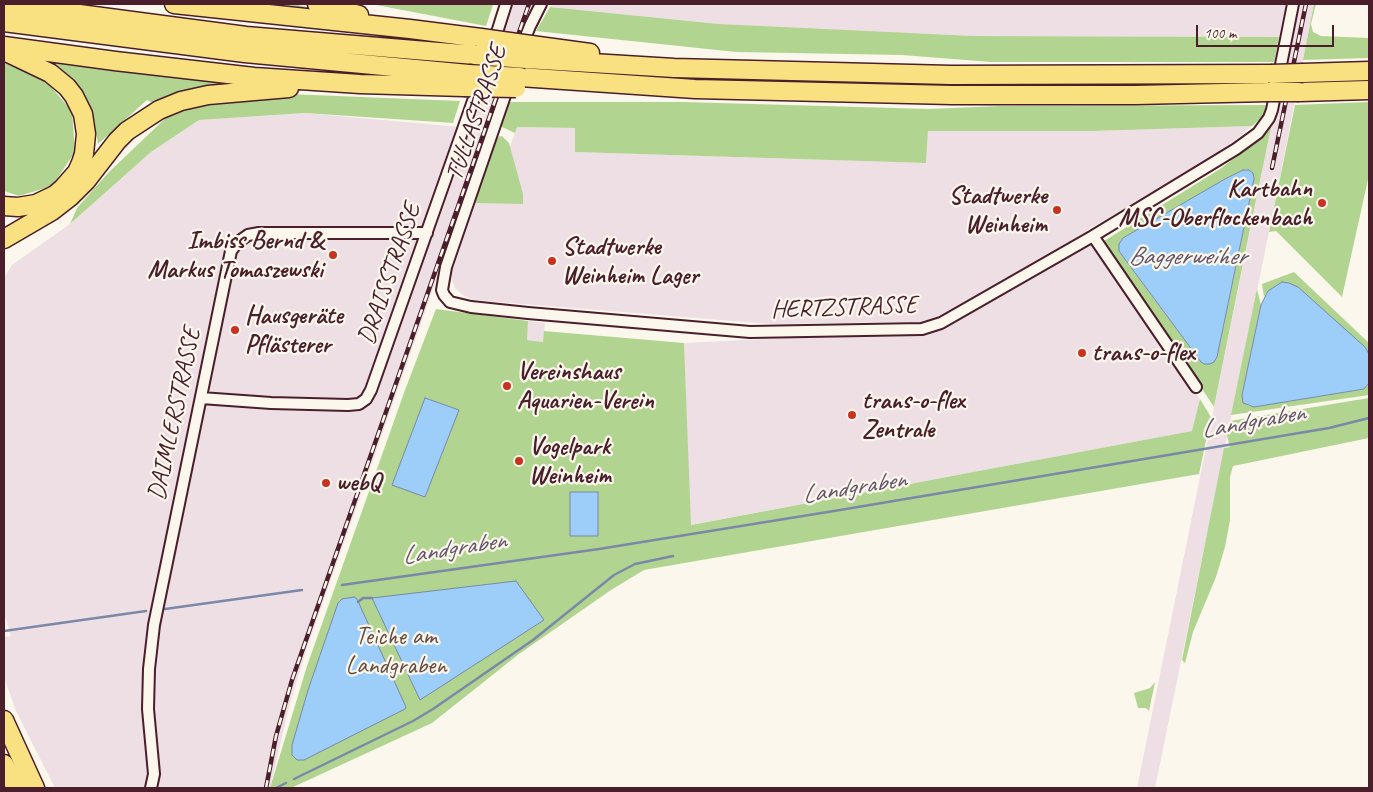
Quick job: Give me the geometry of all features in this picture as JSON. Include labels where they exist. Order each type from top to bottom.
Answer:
[{"type":"highway","points":[[4,4],[246,36],[476,55],[578,51],[674,68],[961,75],[1147,76],[1369,71]]},
{"type":"highway","points":[[174,4],[481,38],[528,52]]},
{"type":"highway","points":[[317,4],[410,29]]},
{"type":"highway","points":[[4,22],[467,80]]},
{"type":"highway","points":[[4,46],[254,77],[360,84]]},
{"type":"highway","points":[[4,51],[50,73],[67,88],[74,96],[82,114],[86,134],[85,149],[81,163],[77,172],[63,188],[36,204],[18,207],[4,206]]},
{"type":"highway","points":[[4,239],[43,217],[66,201],[127,131],[148,116],[164,107],[193,98],[226,92],[467,80],[617,84],[695,89],[952,95],[1136,95],[1369,90]]},
{"type":"highway","points":[[4,720],[35,788]]},
{"type":"highway","points":[[4,764],[16,788]]},
{"type":"street","name":"DRAISSTRASSE","points":[[201,398],[271,403],[348,405],[359,404],[366,399],[371,390],[427,233],[506,4]]},
{"type":"street","name":"TULLASTRASSE","points":[[444,295],[442,283],[449,259],[505,95],[530,26],[541,4]]},
{"type":"street","name":"HERTZSTRASSE","points":[[444,295],[450,302],[471,307],[750,332],[913,330],[932,327],[1093,236],[1236,149],[1258,133],[1269,118],[1272,110],[1293,4]]},
{"type":"street","name":"DAIMLERSTRASSE","points":[[151,788],[154,774],[148,709],[148,669],[154,625],[231,251],[238,242],[248,235],[259,233],[427,233]]},
{"type":"street","points":[[1093,236],[1196,386]]},
{"type":"shaded area","points":[[513,4],[533,4],[308,645],[290,703],[270,788],[55,788],[16,711],[4,677],[4,637],[11,636],[4,613],[4,278],[12,265],[70,224],[151,152],[199,120],[305,113],[472,128]]},
{"type":"shaded area","points":[[552,4],[1286,4],[1279,37],[973,36],[820,30],[719,24],[550,7]]},
{"type":"shaded area","points":[[1296,4],[1314,4],[1269,232],[1155,788],[1137,788]]},
{"type":"shaded area","points":[[1252,126],[1221,152],[1087,230],[1200,399],[1193,431],[690,525],[684,343],[785,338],[905,336],[910,322],[771,324],[473,300],[455,288],[452,280],[452,272],[494,145],[509,150],[517,127],[575,128],[575,152],[926,163],[928,131],[1093,131]]},
{"type":"shaded area","points":[[528,321],[545,323],[543,342],[526,340]]},
{"type":"green space","points":[[264,4],[294,4],[333,13]]},
{"type":"green space","points":[[371,4],[489,4],[493,5],[486,26]]},
{"type":"green space","points":[[1314,4],[1316,4],[1311,24],[1313,32],[1321,36],[1369,38],[1369,58],[1303,60]]},
{"type":"green space","points":[[550,7],[719,24],[973,36],[1279,37],[1274,62],[991,62],[902,55],[736,52],[536,31]]},
{"type":"green space","points":[[47,58],[265,85],[206,103],[288,94],[460,101],[453,123],[305,113],[199,120],[151,152],[70,224],[77,208],[108,173],[172,112],[147,100],[98,144],[93,115],[85,96]]},
{"type":"green space","points":[[4,63],[45,80],[72,111],[75,152],[52,186],[19,196],[4,191]]},
{"type":"green space","points":[[1369,77],[1369,82],[1301,85],[1302,79]]},
{"type":"green space","points":[[509,102],[683,102],[929,109],[1000,106],[1268,105],[1263,116],[1252,126],[1093,131],[928,131],[926,163],[575,152],[575,128],[517,127],[515,133],[500,126]]},
{"type":"green space","name":"Kartbahn MSC-Oberflockenbach","points":[[1369,102],[1369,175],[1342,297],[1276,231],[1269,232],[1295,105]]},
{"type":"green space","points":[[1272,123],[1214,407],[1104,241],[1220,169],[1262,137]],"holes":[[[1243,170],[1249,170],[1253,173],[1254,179],[1217,357],[1210,364],[1204,364],[1119,251],[1119,244],[1123,238],[1225,179]]]},
{"type":"green space","points":[[502,136],[509,143],[523,194],[523,204],[475,203],[497,137]]},
{"type":"green space","points":[[1294,272],[1369,343],[1369,354],[1365,347],[1268,291],[1264,297],[1262,284]]},
{"type":"green space","points":[[1257,289],[1261,305],[1242,395],[1247,405],[1254,407],[1364,389],[1369,383],[1369,395],[1231,415]]},
{"type":"green space","name":"Teiche am Landgraben","points":[[436,309],[528,321],[527,340],[543,342],[544,331],[684,343],[691,525],[1192,431],[1200,399],[1211,417],[1199,474],[644,570],[611,590],[519,654],[432,723],[291,788],[270,788],[307,666],[405,390]]},
{"type":"green space","points":[[1369,398],[1369,438],[1233,466],[1230,477],[1230,520],[1225,547],[1216,577],[1193,632],[1185,663],[1182,660],[1224,448],[1230,447],[1227,436],[1230,421]]},
{"type":"green space","points":[[1155,682],[1149,711],[1146,708],[1138,708],[1134,693],[1150,688]]},
{"type":"water","name":"Baggerweiher","points":[[1243,170],[1249,170],[1253,173],[1254,179],[1217,357],[1214,362],[1204,364],[1119,251],[1119,244],[1123,238]]},
{"type":"water","name":"Baggerweiher","points":[[1282,282],[1298,287],[1365,347],[1369,354],[1369,383],[1364,389],[1254,407],[1243,403],[1242,395],[1261,305],[1268,291]]},
{"type":"water","points":[[425,398],[459,410],[425,497],[392,485]]},
{"type":"water","points":[[570,492],[598,492],[598,536],[570,536]]},
{"type":"water","points":[[516,581],[544,620],[420,700],[372,598]]},
{"type":"water","points":[[354,597],[357,599],[406,707],[304,760],[297,760],[292,755],[292,745],[308,690],[338,603],[342,599]]},
{"type":"waterway","name":"Landgraben","points":[[342,585],[599,549],[840,510],[1329,428],[1369,418]]},
{"type":"waterway","points":[[294,779],[413,721],[433,709],[533,640],[614,575],[635,564],[673,556]]},
{"type":"waterway","name":"Landgraben","points":[[165,609],[302,590]]},
{"type":"waterway","points":[[358,602],[363,598],[372,598]]},
{"type":"waterway","name":"Landgraben","points":[[4,631],[146,611]]},
{"type":"waterway","points":[[276,788],[286,783]]},
{"type":"railway","points":[[266,788],[276,736],[292,680],[529,4]]},
{"type":"railway","points":[[1272,168],[1306,4]]},
{"type":"place","name":"Kartbahn MSC-Oberflockenbach","points":[[1322,203]]},
{"type":"place","name":"Stadtwerke Weinheim","points":[[1057,210]]},
{"type":"place","name":"Imbiss Bernd & Markus Tomaszewski","points":[[333,255]]},
{"type":"place","name":"Stadtwerke Weinheim Lager","points":[[552,261]]},
{"type":"place","name":"Hausgeräte Pflästerer","points":[[235,330]]},
{"type":"place","name":"trans-o-flex","points":[[1082,353]]},
{"type":"place","name":"Vereinshaus Aquarien-Verein","points":[[507,386]]},
{"type":"place","name":"trans-o-flex Zentrale","points":[[852,415]]},
{"type":"place","name":"Vogelpark Weinheim","points":[[519,461]]},
{"type":"place","name":"webQ","points":[[326,483]]}]
